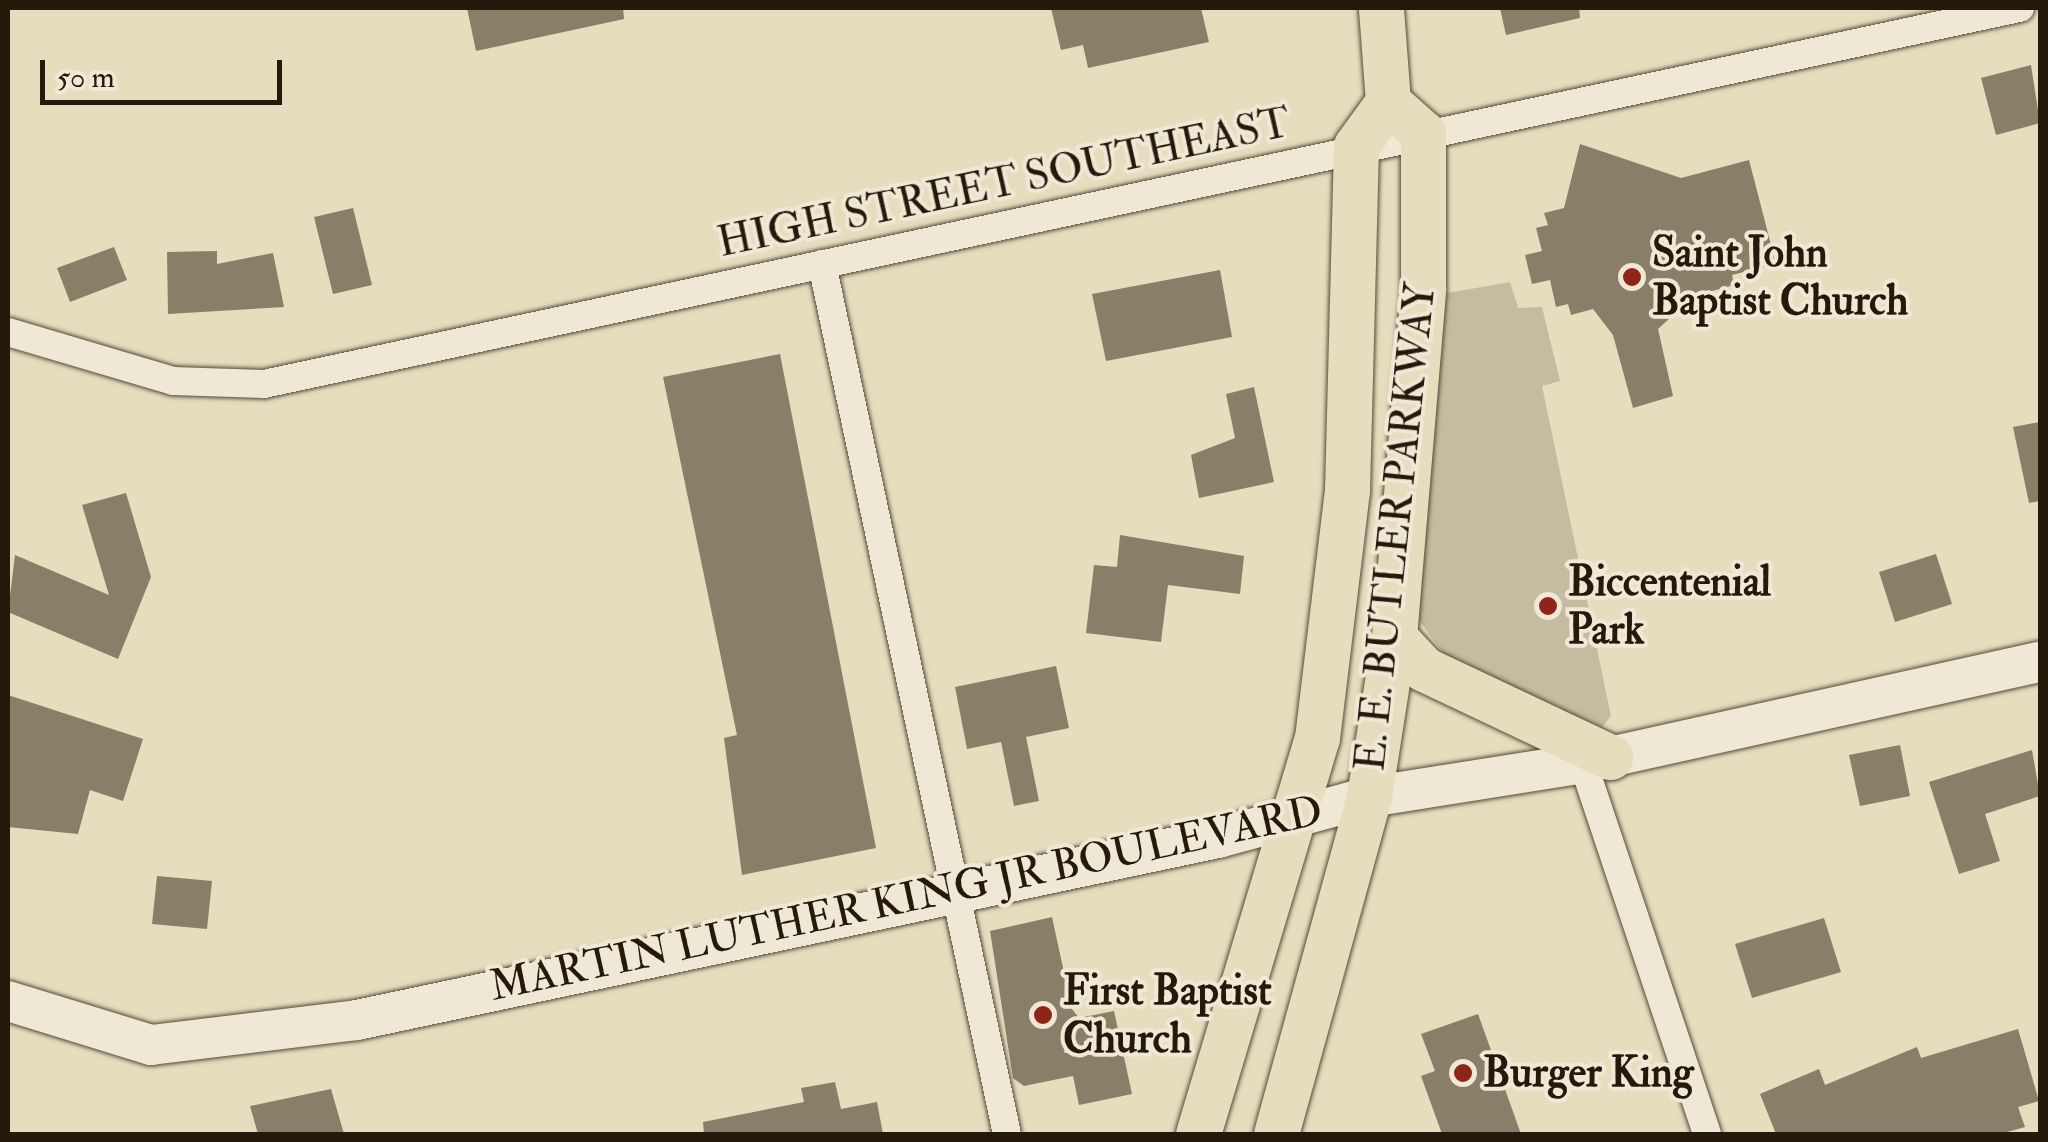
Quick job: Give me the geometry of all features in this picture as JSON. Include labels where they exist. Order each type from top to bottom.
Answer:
[{"type":"highway","points":[[1356,146],[1388,102],[1381,8]]},
{"type":"highway","points":[[1388,102],[1423,133]]},
{"type":"highway","name":"E. E. BUTLER PARKWAY","points":[[1276,1134],[1369,797],[1394,636],[1422,288],[1423,133]]},
{"type":"highway","name":"E. E. BUTLER PARKWAY","points":[[1198,1134],[1289,818],[1317,738],[1347,491],[1356,146]]},
{"type":"highway","points":[[1394,636],[1424,670],[1596,760]]},
{"type":"main road","name":"MARTIN LUTHER KING JR BOULEVARD","points":[[8,1001],[151,1044],[224,1041],[954,892],[1369,797],[1596,760],[2040,662]]},
{"type":"street","name":"HIGH STREET SOUTHEAST","points":[[8,335],[173,381],[264,384],[1356,146],[2020,8]]},
{"type":"street","points":[[822,264],[1007,1134]]},
{"type":"street","points":[[1596,760],[1707,1134]]},
{"type":"shaded area","points":[[1510,282],[1518,308],[1542,307],[1560,381],[1542,386],[1611,716],[1602,727],[1455,669],[1413,612],[1442,294]]},
{"type":"building","points":[[467,8],[623,8],[624,19],[476,51]]},
{"type":"building","points":[[1051,8],[1201,8],[1209,42],[1088,68],[1083,45],[1061,50]]},
{"type":"building","points":[[1500,8],[1579,8],[1580,18],[1506,35]]},
{"type":"building","points":[[2031,65],[2040,123],[1996,135],[1981,78]]},
{"type":"building","name":"Saint John Baptist Church","points":[[1580,144],[1681,178],[1749,160],[1776,264],[1732,275],[1734,285],[1694,296],[1658,329],[1673,396],[1633,408],[1613,335],[1593,309],[1571,315],[1568,304],[1556,307],[1550,280],[1532,284],[1525,255],[1542,251],[1536,228],[1548,225],[1544,213],[1564,208]]},
{"type":"building","points":[[353,208],[372,285],[333,294],[314,217]]},
{"type":"building","points":[[114,247],[127,280],[70,302],[57,268]]},
{"type":"building","points":[[217,251],[217,264],[273,253],[284,307],[168,314],[167,252]]},
{"type":"building","points":[[1220,270],[1232,337],[1106,361],[1092,294]]},
{"type":"building","points":[[780,354],[876,848],[742,875],[724,738],[737,735],[663,377]]},
{"type":"building","points":[[1254,387],[1274,482],[1199,498],[1191,455],[1235,438],[1226,394]]},
{"type":"building","points":[[2040,422],[2040,501],[2029,503],[2013,427]]},
{"type":"building","points":[[126,493],[151,577],[118,659],[8,612],[15,555],[109,595],[82,505]]},
{"type":"building","points":[[1120,535],[1244,556],[1240,594],[1168,585],[1161,642],[1086,633],[1094,565],[1117,567]]},
{"type":"building","points":[[1936,554],[1952,604],[1895,622],[1879,572]]},
{"type":"building","points":[[1056,666],[1069,728],[1026,737],[1039,801],[1014,806],[1001,742],[967,749],[955,687]]},
{"type":"building","points":[[8,695],[143,739],[123,801],[90,790],[78,834],[8,827]]},
{"type":"building","points":[[1900,745],[1910,796],[1860,806],[1849,755]]},
{"type":"building","points":[[2032,750],[2040,796],[1985,814],[2000,861],[1959,874],[1929,782]]},
{"type":"building","points":[[157,876],[212,881],[207,929],[152,924]]},
{"type":"building","name":"First Baptist Church","points":[[1052,917],[1072,1009],[1079,1018],[1114,1011],[1132,1094],[1079,1105],[1073,1076],[1024,1086],[1013,1078],[990,931]]},
{"type":"building","points":[[1824,918],[1841,972],[1752,998],[1735,944]]},
{"type":"building","name":"Burger King","points":[[1478,1014],[1521,1134],[1442,1134],[1421,1076],[1435,1071],[1421,1034]]},
{"type":"building","points":[[2018,1029],[2039,1101],[2018,1107],[2025,1127],[2000,1134],[1776,1134],[1760,1094],[1819,1069],[1825,1085],[1917,1047],[1921,1058]]},
{"type":"building","points":[[835,1082],[841,1109],[877,1102],[883,1134],[704,1134],[703,1122],[804,1102],[801,1088]]},
{"type":"building","points":[[331,1089],[344,1134],[258,1134],[250,1106]]},
{"type":"place","name":"Saint John Baptist Church","points":[[1632,277]]},
{"type":"place","name":"Biccentenial Park","points":[[1548,606]]},
{"type":"place","name":"First Baptist Church","points":[[1043,1015]]},
{"type":"place","name":"Burger King","points":[[1463,1073]]}]
